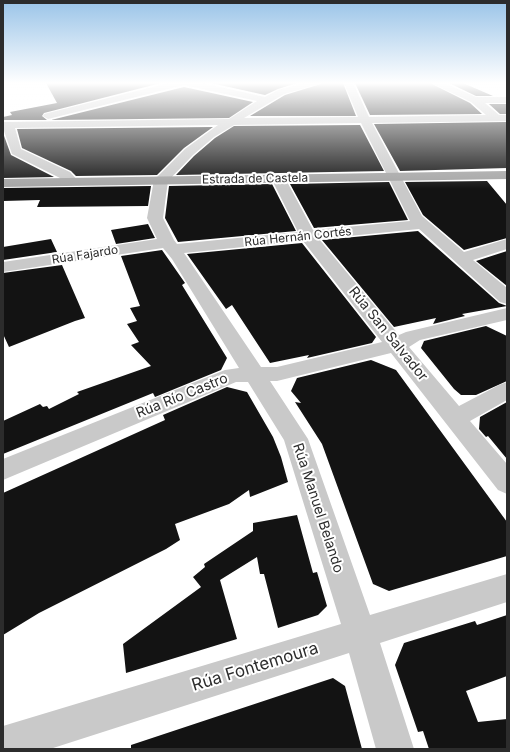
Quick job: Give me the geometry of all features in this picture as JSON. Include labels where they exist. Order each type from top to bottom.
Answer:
[{"type":"main road","name":"Estrada de Castela","points":[[3,183],[507,175]]},
{"type":"street","points":[[6,125],[36,118]]},
{"type":"street","points":[[161,180],[189,152],[210,135],[237,118]]},
{"type":"street","points":[[6,125],[496,118]]},
{"type":"street","points":[[365,120],[416,218],[507,298]]},
{"type":"street","points":[[6,125],[16,151],[65,175],[71,182]]},
{"type":"street","name":"Rúa San Salvador","points":[[278,178],[308,236],[507,483]]},
{"type":"street","name":"Rúa Manuel Belando","points":[[161,180],[155,218],[170,246],[296,439],[361,635],[395,749]]},
{"type":"street","name":"Rúa Hernán Cortés","points":[[170,246],[308,236],[422,224]]},
{"type":"street","points":[[461,258],[507,244]]},
{"type":"street","name":"Rúa Fajardo","points":[[3,267],[170,246]]},
{"type":"street","name":"Rúa Río Castro","points":[[3,470],[233,375],[277,374],[397,345],[413,336],[501,320]]},
{"type":"street","points":[[456,418],[507,390]]},
{"type":"street","name":"Rúa Fontemoura","points":[[3,745],[361,635],[507,588]]},
{"type":"building","points":[[3,118],[45,118],[47,120],[3,120]]},
{"type":"building","points":[[59,118],[221,118],[51,120]]},
{"type":"building","points":[[507,122],[507,168],[400,171],[374,124]]},
{"type":"building","points":[[360,125],[384,171],[176,175],[194,156],[215,138],[234,126]]},
{"type":"building","points":[[213,127],[184,148],[157,175],[76,176],[71,171],[22,148],[17,129]]},
{"type":"building","points":[[3,133],[11,155],[54,177],[3,178]]},
{"type":"building","points":[[487,181],[507,205],[507,238],[464,250],[423,215],[405,182]]},
{"type":"building","points":[[389,182],[408,220],[314,228],[290,184]]},
{"type":"building","points":[[272,184],[296,231],[178,242],[165,218],[169,186]]},
{"type":"building","points":[[151,186],[148,206],[37,207],[40,200],[3,201],[3,188]]},
{"type":"building","points":[[148,224],[155,238],[116,244],[111,230]]},
{"type":"building","points":[[418,231],[499,303],[507,306],[462,314],[465,316],[433,324],[436,318],[394,327],[322,240]]},
{"type":"building","points":[[51,239],[57,252],[3,260],[3,247]]},
{"type":"building","points":[[302,243],[376,337],[372,343],[307,358],[309,355],[270,363],[232,305],[226,309],[187,254]]},
{"type":"building","points":[[162,250],[185,283],[182,285],[227,358],[221,370],[155,397],[153,393],[3,454],[3,421],[40,404],[43,407],[47,406],[49,409],[79,394],[77,392],[151,366],[131,345],[139,342],[127,324],[137,321],[130,308],[140,306],[121,256]]},
{"type":"building","points":[[507,251],[507,286],[476,261]]},
{"type":"building","points":[[62,265],[85,318],[9,347],[3,334],[3,273]]},
{"type":"building","points":[[486,326],[507,336],[507,381],[476,395],[461,395],[454,389],[421,348],[424,341]]},
{"type":"building","points":[[371,360],[396,370],[507,522],[507,556],[389,591],[373,584],[322,444],[295,402],[301,403],[291,391],[297,378]]},
{"type":"building","points":[[227,387],[247,392],[273,437],[281,457],[288,482],[250,497],[249,490],[229,504],[175,524],[180,540],[166,549],[39,613],[3,635],[3,493],[165,420],[163,415]]},
{"type":"building","points":[[507,402],[507,459],[488,436],[486,437],[479,429],[480,417]]},
{"type":"building","points":[[297,515],[313,573],[317,572],[327,606],[318,615],[278,628],[264,574],[260,574],[257,557],[220,580],[237,639],[126,673],[123,644],[201,587],[193,577],[205,567],[204,564],[253,531],[253,523]]},
{"type":"building","points":[[507,615],[507,676],[466,691],[478,722],[507,719],[507,749],[429,749],[423,731],[418,732],[395,665],[404,643],[475,621],[477,625]]},
{"type":"building","points":[[333,678],[345,686],[362,749],[131,749],[131,745]]}]
